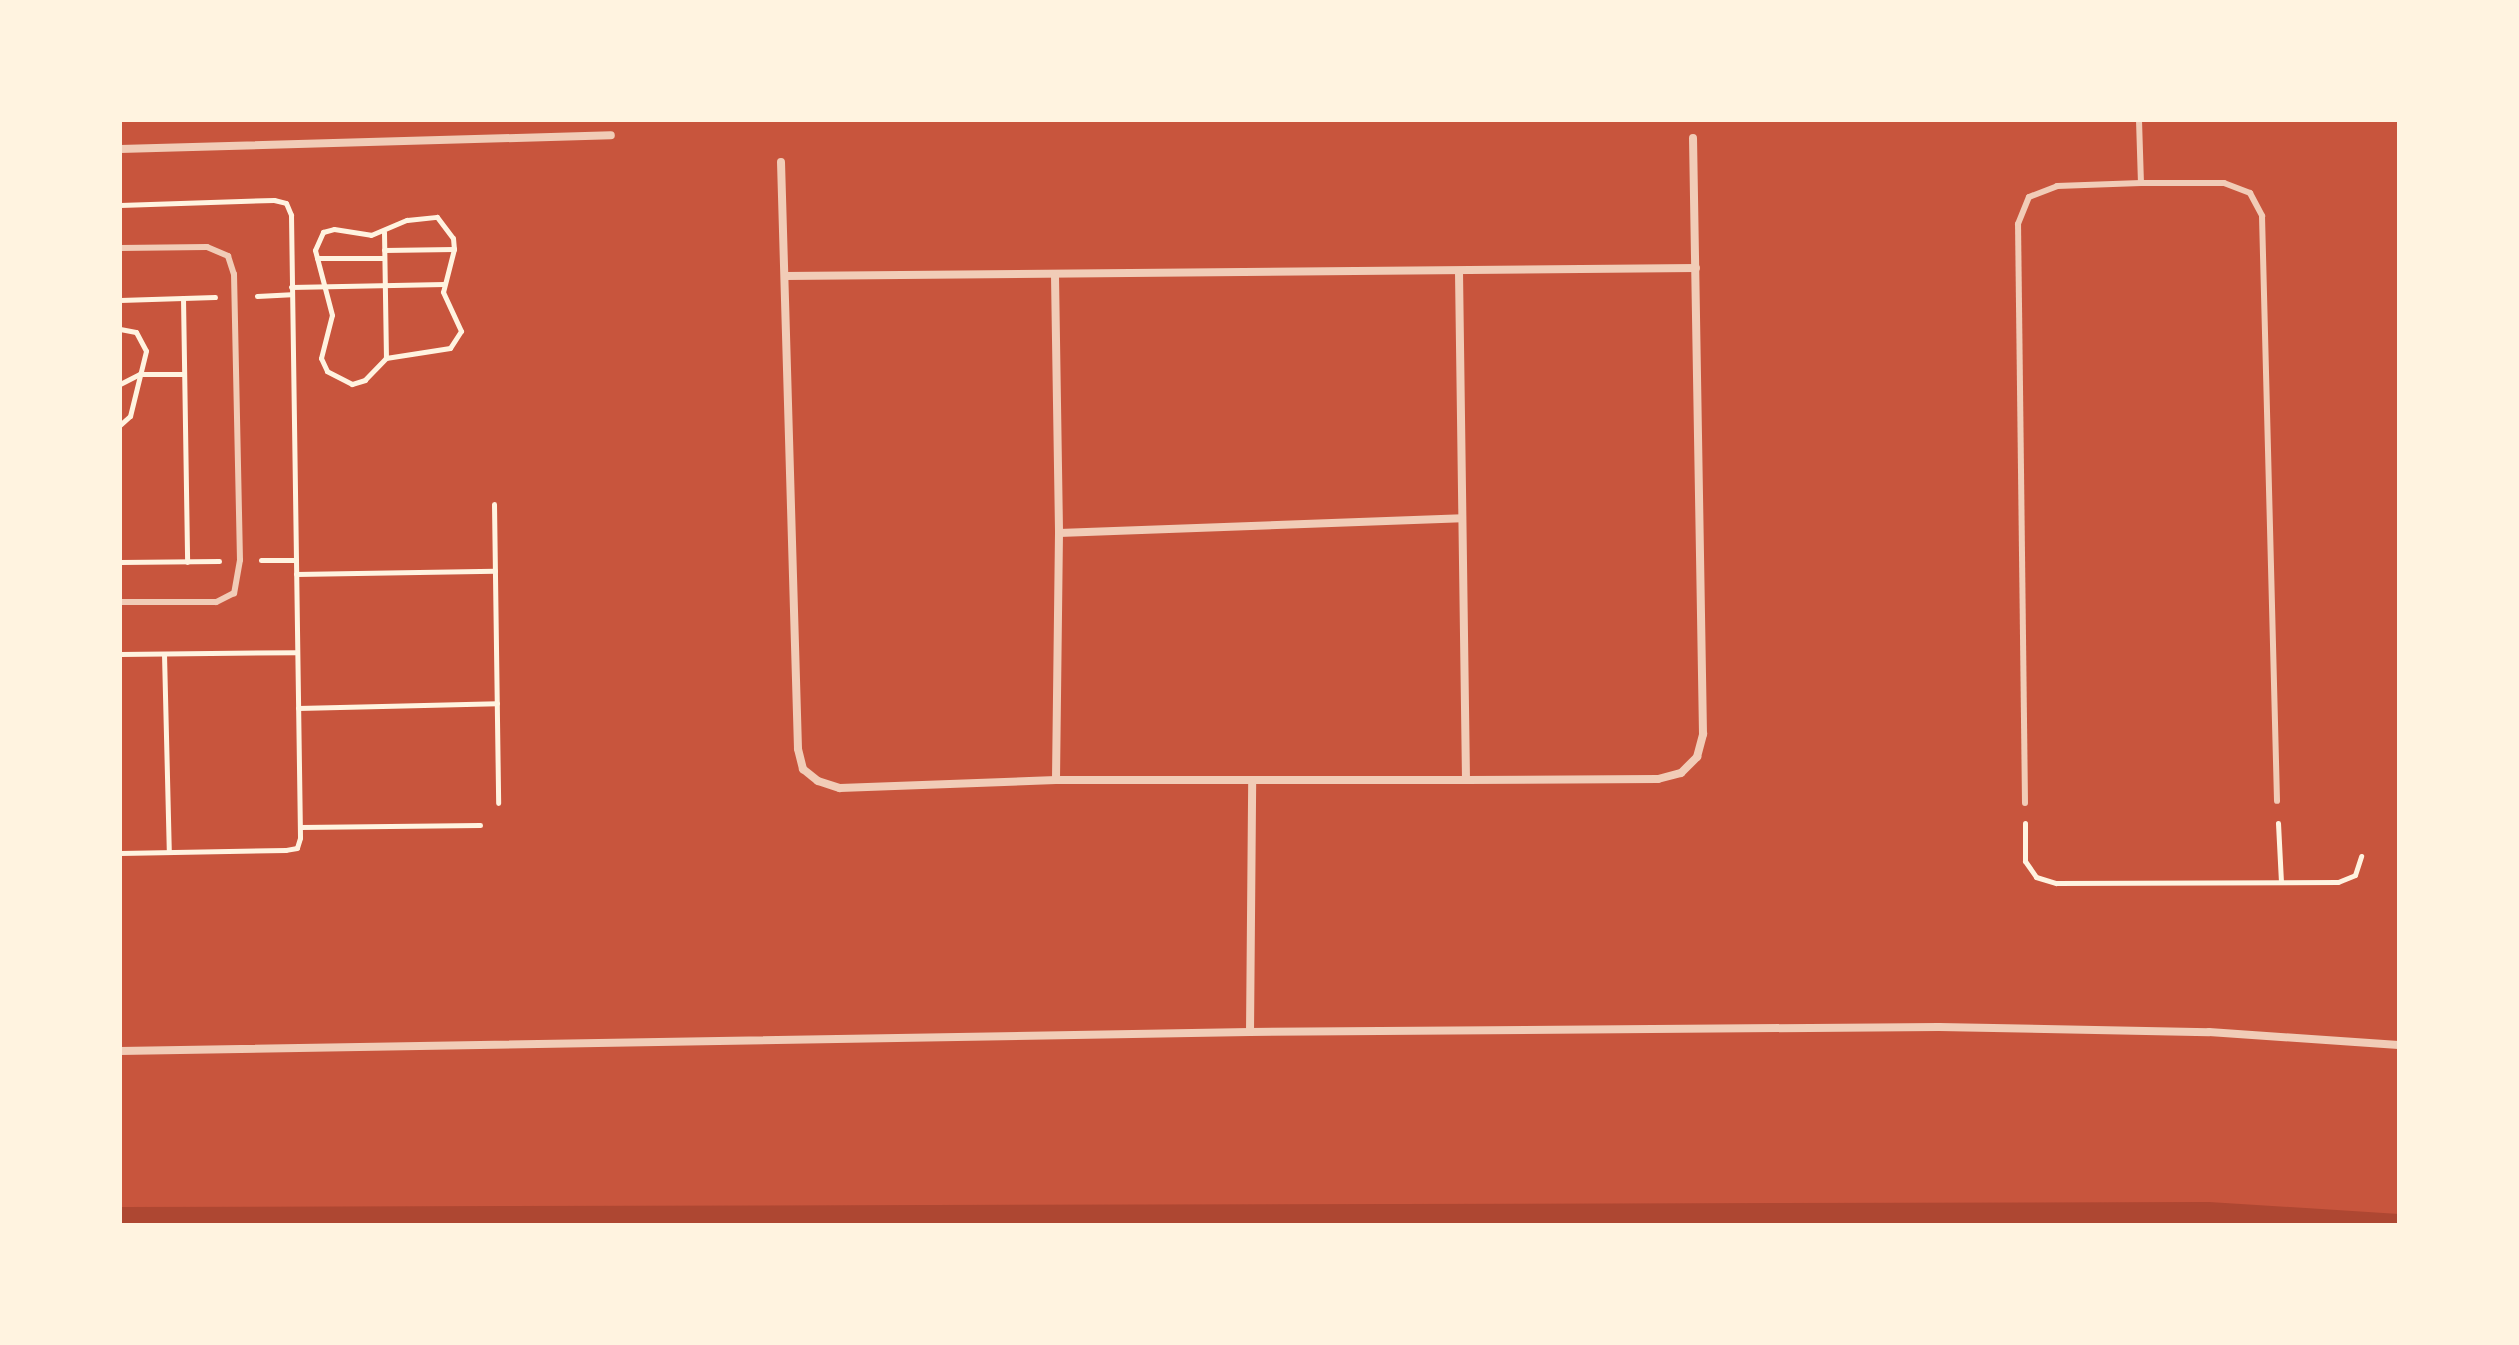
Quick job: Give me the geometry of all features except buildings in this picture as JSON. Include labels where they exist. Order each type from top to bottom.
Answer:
[{"type":"street","points":[[120,149],[611,135]]},
{"type":"street","points":[[781,162],[798,749],[803,769],[818,781],[840,788],[1056,780],[1658,779],[1681,773],[1697,757],[1703,734],[1693,138]]},
{"type":"street","points":[[785,276],[1696,268]]},
{"type":"street","points":[[1459,271],[1466,780]]},
{"type":"street","points":[[1055,276],[1059,533],[1056,780]]},
{"type":"street","points":[[1059,533],[1462,518]]},
{"type":"street","points":[[1250,1032],[1252,782]]},
{"type":"street","points":[[120,1051],[1250,1032],[1939,1027],[2209,1032],[2399,1045]]},
{"type":"lane","points":[[2139,120],[2141,183]]},
{"type":"lane","points":[[2025,803],[2018,224],[2029,197],[2057,186],[2141,183],[2224,183],[2250,193],[2262,216],[2277,801]]},
{"type":"lane","points":[[120,248],[207,247],[228,256],[234,274],[235,296],[240,560],[234,593],[216,602],[120,602]]},
{"type":"path","points":[[120,205],[274,200],[286,203],[291,215],[300,827],[297,848],[286,850],[120,853]]},
{"type":"path","points":[[437,217],[453,238],[454,249],[444,284],[448,304],[458,319],[461,331],[458,341],[440,351],[386,358],[365,380],[352,384],[327,371],[321,358],[332,315],[315,250],[323,232],[334,229],[371,235],[407,220],[437,217]]},
{"type":"path","points":[[384,232],[386,358]]},
{"type":"path","points":[[384,250],[454,249]]},
{"type":"path","points":[[317,258],[384,258]]},
{"type":"path","points":[[120,300],[235,296],[324,286],[444,284]]},
{"type":"path","points":[[183,298],[187,562]]},
{"type":"path","points":[[120,329],[136,332],[144,341],[146,351],[130,416],[120,425]]},
{"type":"path","points":[[120,384],[140,374],[183,374]]},
{"type":"path","points":[[494,504],[498,803]]},
{"type":"path","points":[[120,562],[296,560]]},
{"type":"path","points":[[296,574],[495,571]]},
{"type":"path","points":[[120,654],[297,652]]},
{"type":"path","points":[[164,654],[169,852]]},
{"type":"path","points":[[298,708],[497,703]]},
{"type":"path","points":[[2277,801],[2281,882]]},
{"type":"path","points":[[2025,803],[2025,861],[2036,877],[2056,883],[2338,882],[2355,875],[2361,856]]},
{"type":"path","points":[[300,827],[480,825]]},
{"type":"shaded area","points":[[2209,1202],[2399,1214],[2399,1225],[120,1225],[120,1207]]}]
